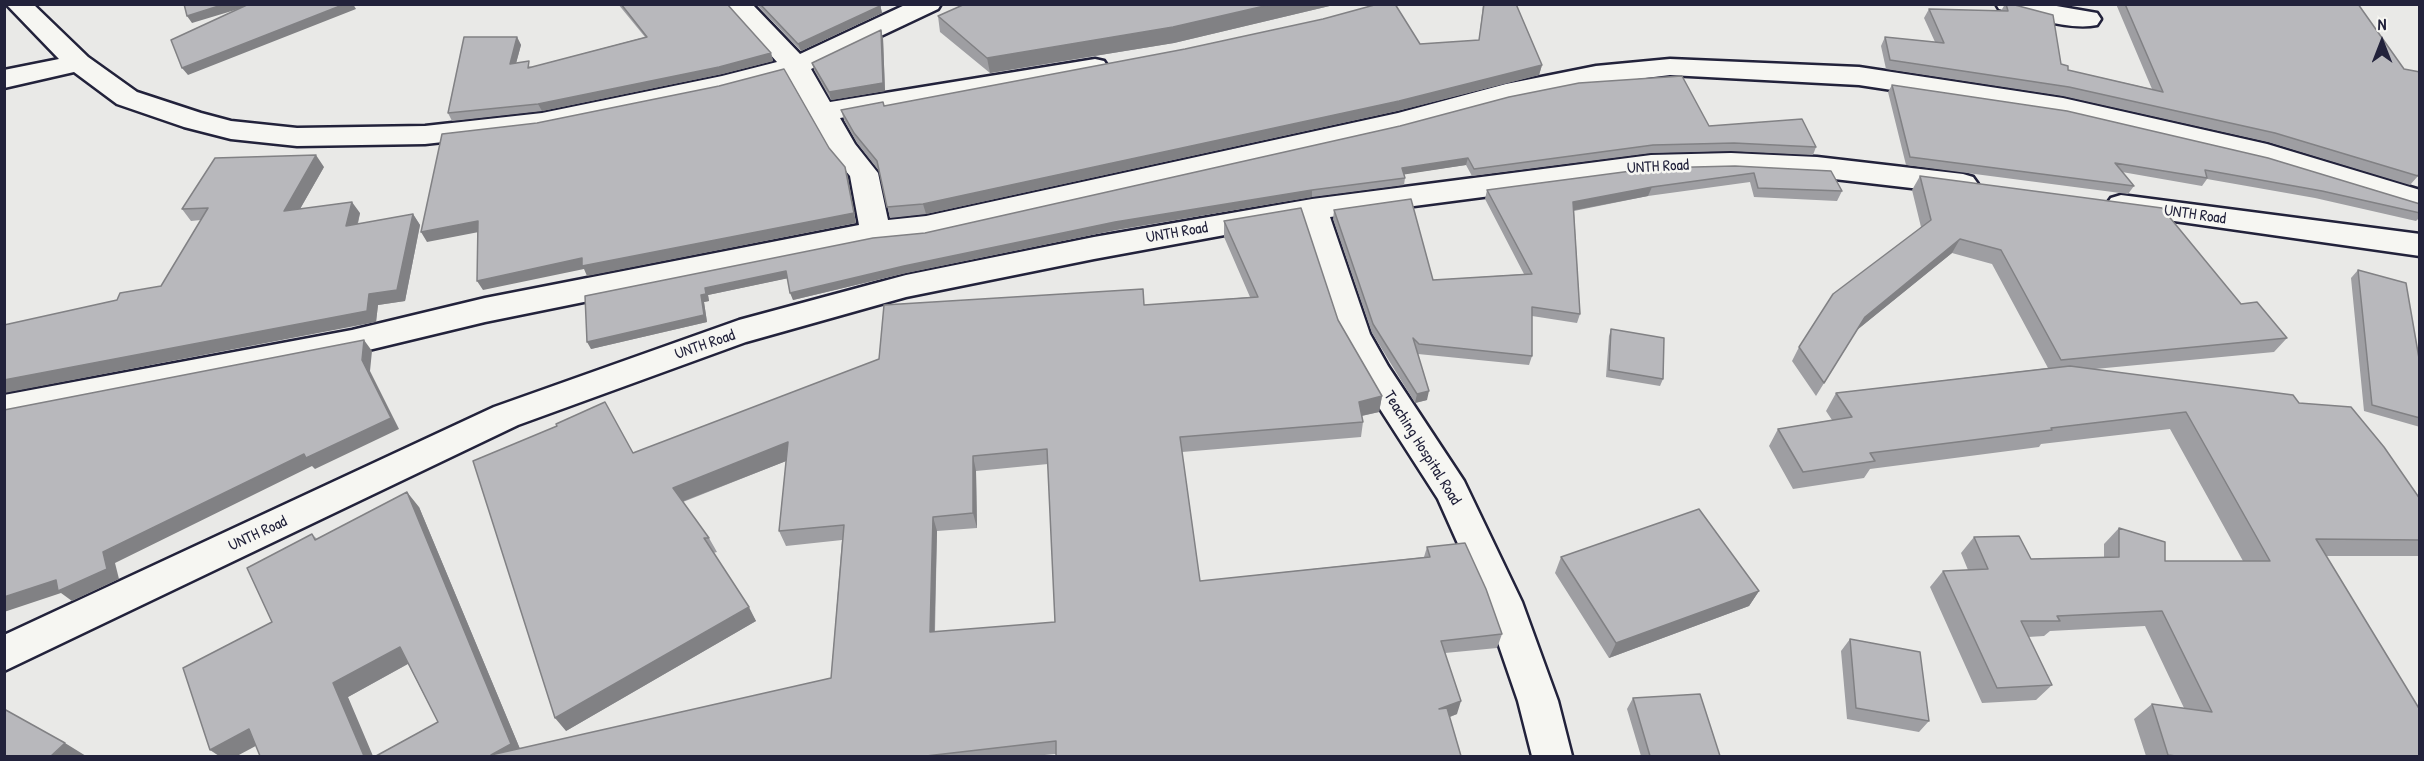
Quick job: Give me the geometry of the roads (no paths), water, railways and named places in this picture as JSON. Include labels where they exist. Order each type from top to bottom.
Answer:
[{"type":"street","points":[[18,4],[79,63],[127,98],[194,121],[231,130],[297,137],[425,135],[542,122],[722,85],[796,66],[929,4]]},
{"type":"street","points":[[737,4],[796,66],[844,150],[864,173],[875,232]]},
{"type":"street","points":[[2008,4],[2062,16],[2088,19]]},
{"type":"street","points":[[4,78],[79,63]]},
{"type":"street","points":[[824,112],[1117,64]]},
{"type":"street","points":[[4,408],[352,342],[485,310],[875,232],[926,226],[1398,122],[1506,93],[1596,75],[1670,67],[1859,76],[2063,107],[2267,154],[2420,201]]},
{"type":"street","name":"UNTH Road","points":[[4,654],[507,416],[739,332],[906,286],[1094,248],[1312,209],[1651,165],[1731,164],[1816,167],[1986,187]]},
{"type":"street","name":"UNTH Road","points":[[2091,201],[2420,245]]},
{"type":"street","name":"Teaching Hospital Road","points":[[1312,209],[1354,335],[1376,375],[1452,491],[1503,602],[1538,701],[1552,756]]}]
